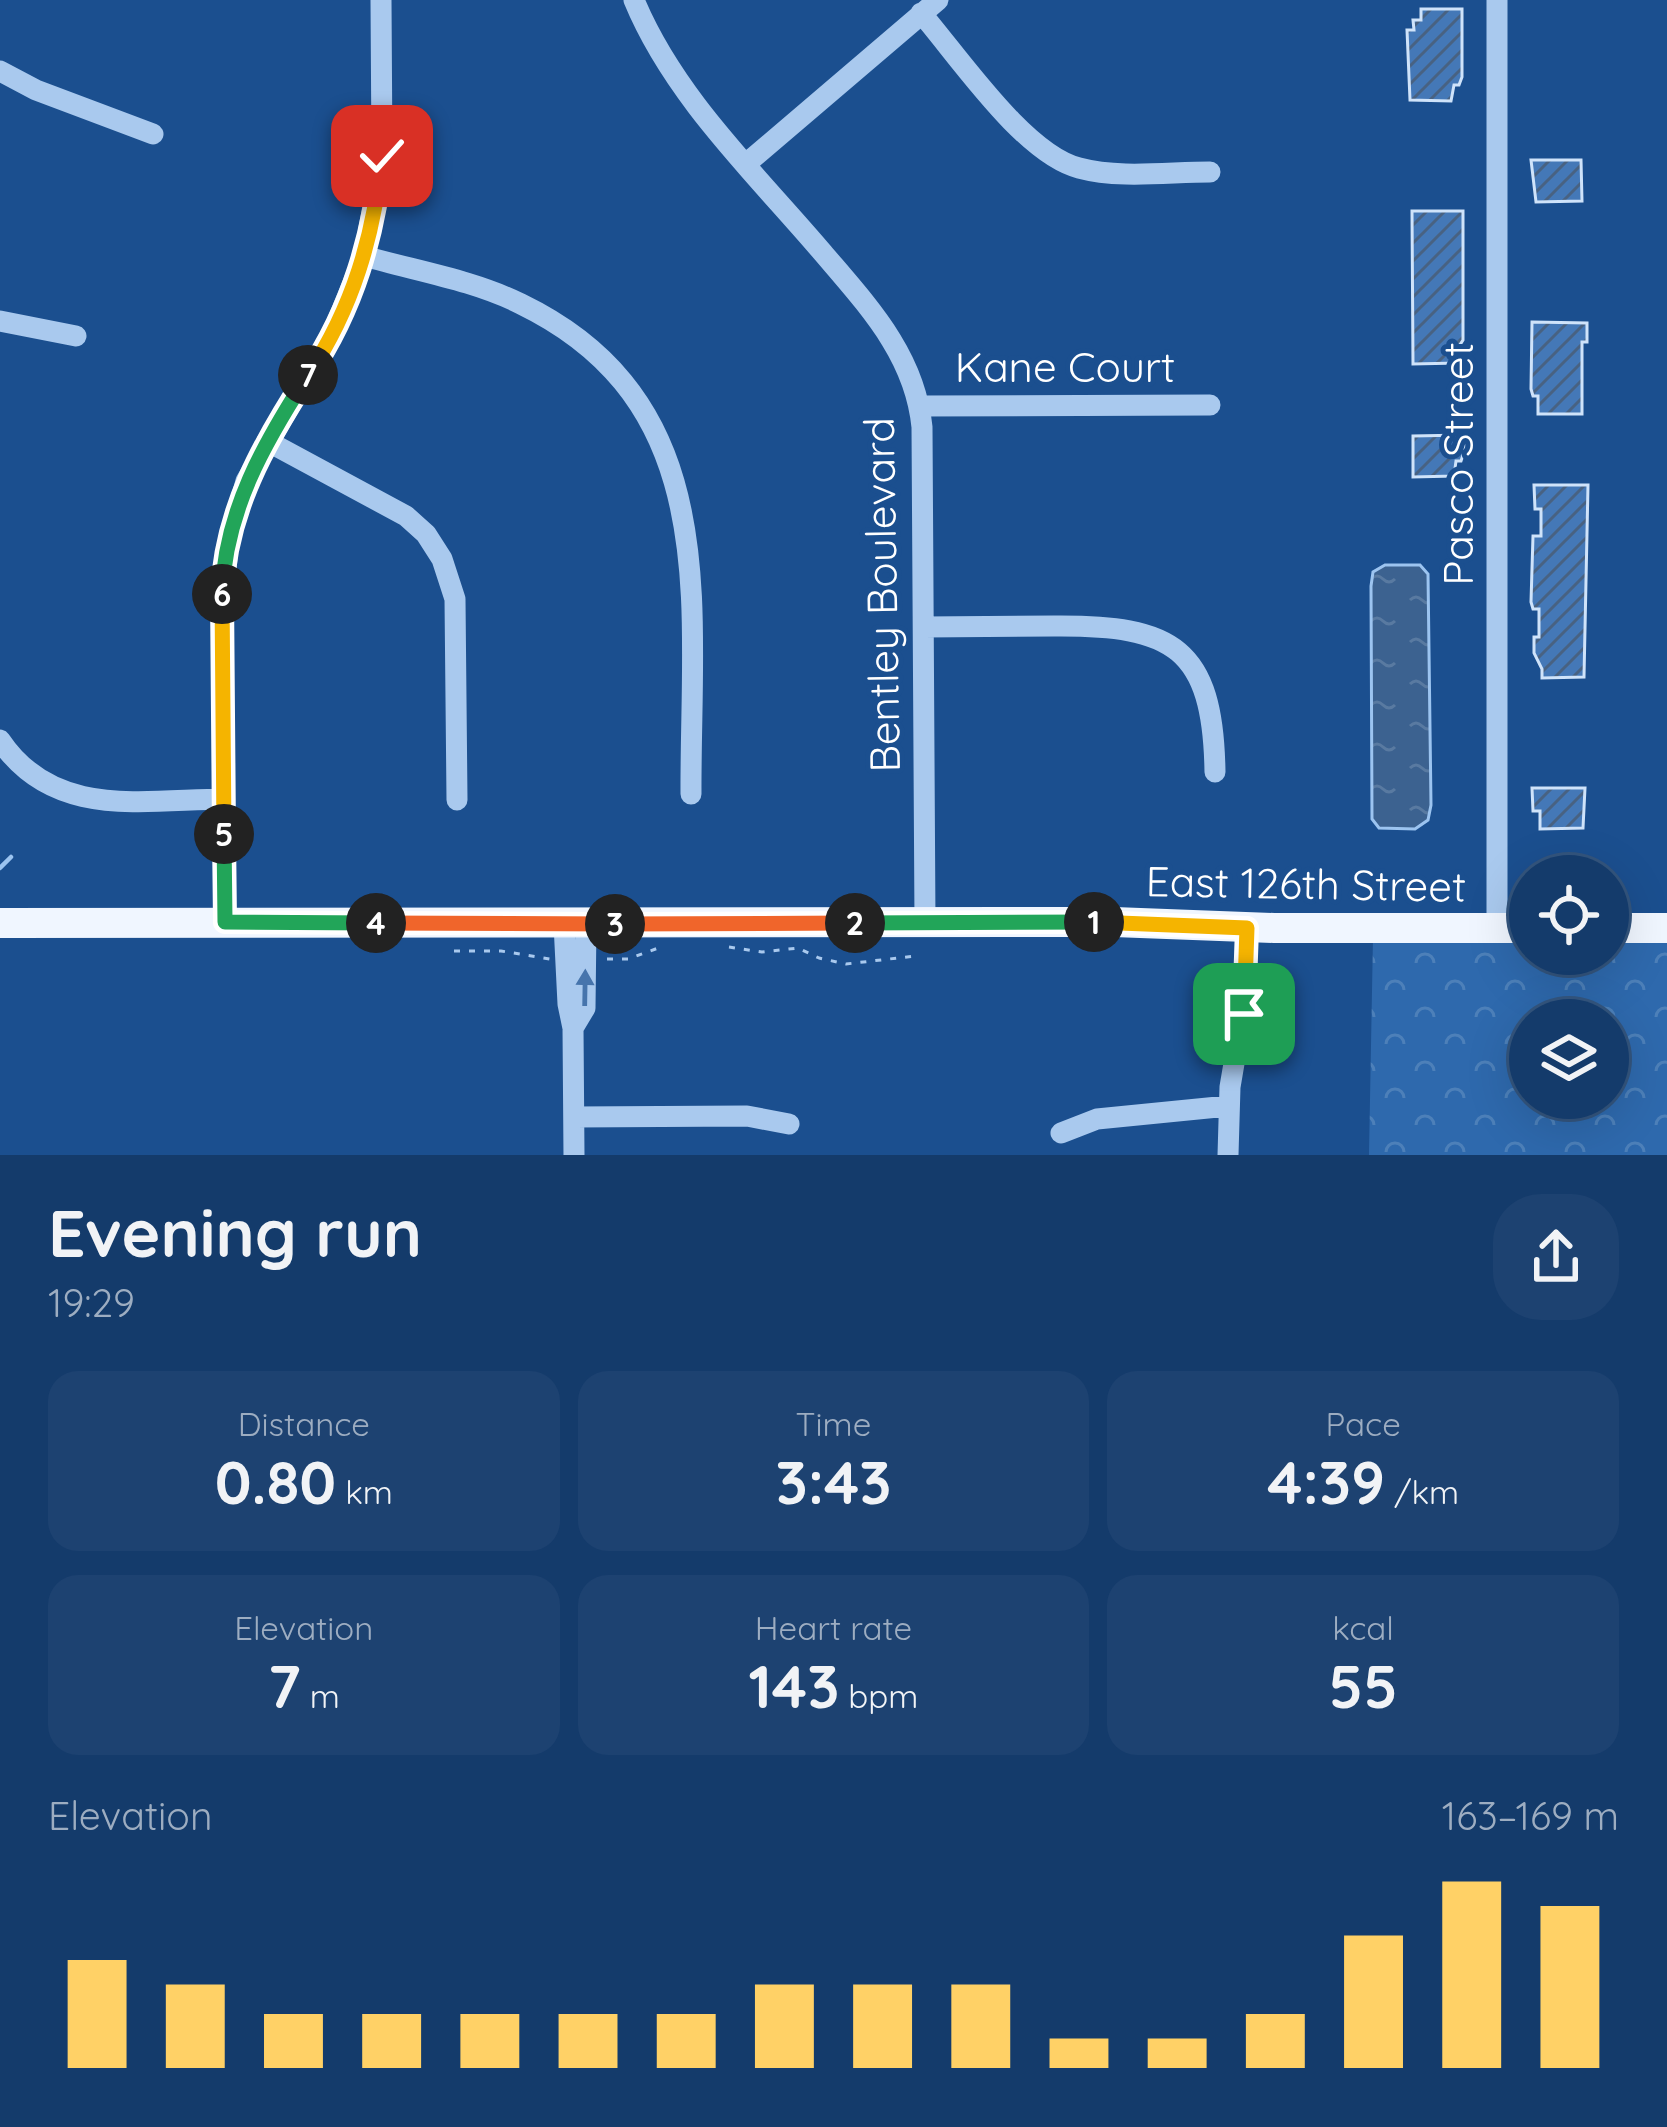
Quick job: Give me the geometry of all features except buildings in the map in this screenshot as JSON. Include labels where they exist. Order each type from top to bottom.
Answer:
[{"type":"main road","name":"East 126th Street","points":[[0,923],[1114,922],[1247,928],[1509,929]]},
{"type":"main road","points":[[1629,928],[1667,928]]},
{"type":"street","points":[[225,922],[223,585],[238,503],[267,441],[333,332],[364,256],[382,156],[382,0]]},
{"type":"street","name":"Bentley Boulevard","points":[[634,0],[667,65],[889,334],[920,406],[925,922]]},
{"type":"street","name":"Pasco Street","points":[[1497,0],[1497,929]]},
{"type":"street","points":[[747,163],[930,7],[1030,140],[1057,160],[1100,172],[1210,172]]},
{"type":"street","points":[[0,71],[36,90],[153,134]]},
{"type":"street","points":[[364,256],[488,290],[538,313],[584,343],[641,405],[675,476],[688,535],[691,794]]},
{"type":"street","points":[[0,321],[76,336]]},
{"type":"street","name":"Kane Court","points":[[920,406],[1210,405]]},
{"type":"street","points":[[267,441],[406,516],[426,534],[442,559],[455,599],[457,800]]},
{"type":"street","points":[[924,627],[1118,626],[1155,637],[1181,655],[1207,694],[1215,772]]},
{"type":"street","points":[[0,740],[26,771],[70,795],[104,800],[224,799]]},
{"type":"street","points":[[574,1155],[573,1028],[568,1004],[575,924]]},
{"type":"street","points":[[1228,1155],[1228,1106],[1246,992],[1247,928]]},
{"type":"street","points":[[1061,1133],[1097,1119],[1228,1106]]},
{"type":"street","points":[[574,1117],[748,1116],[789,1124]]},
{"type":"path","points":[[599,956],[628,959],[673,944]]},
{"type":"path","points":[[723,946],[746,952],[798,948],[846,964],[915,956]]},
{"type":"path","points":[[454,951],[556,958]]},
{"type":"green space","points":[[1373,938],[1509,938],[1509,975],[1629,975],[1629,939],[1667,939],[1667,1155],[1369,1155]]},
{"type":"water","points":[[1385,565],[1420,565],[1428,574],[1431,805],[1428,820],[1415,829],[1379,828],[1372,819],[1371,586],[1373,572]]},
{"type":"waterway","points":[[0,868],[11,857]]},
{"type":"route","points":[[382,156],[373,221],[346,306],[246,481],[228,546],[222,619],[225,922],[1114,922],[1247,928],[1244,1014]]}]
